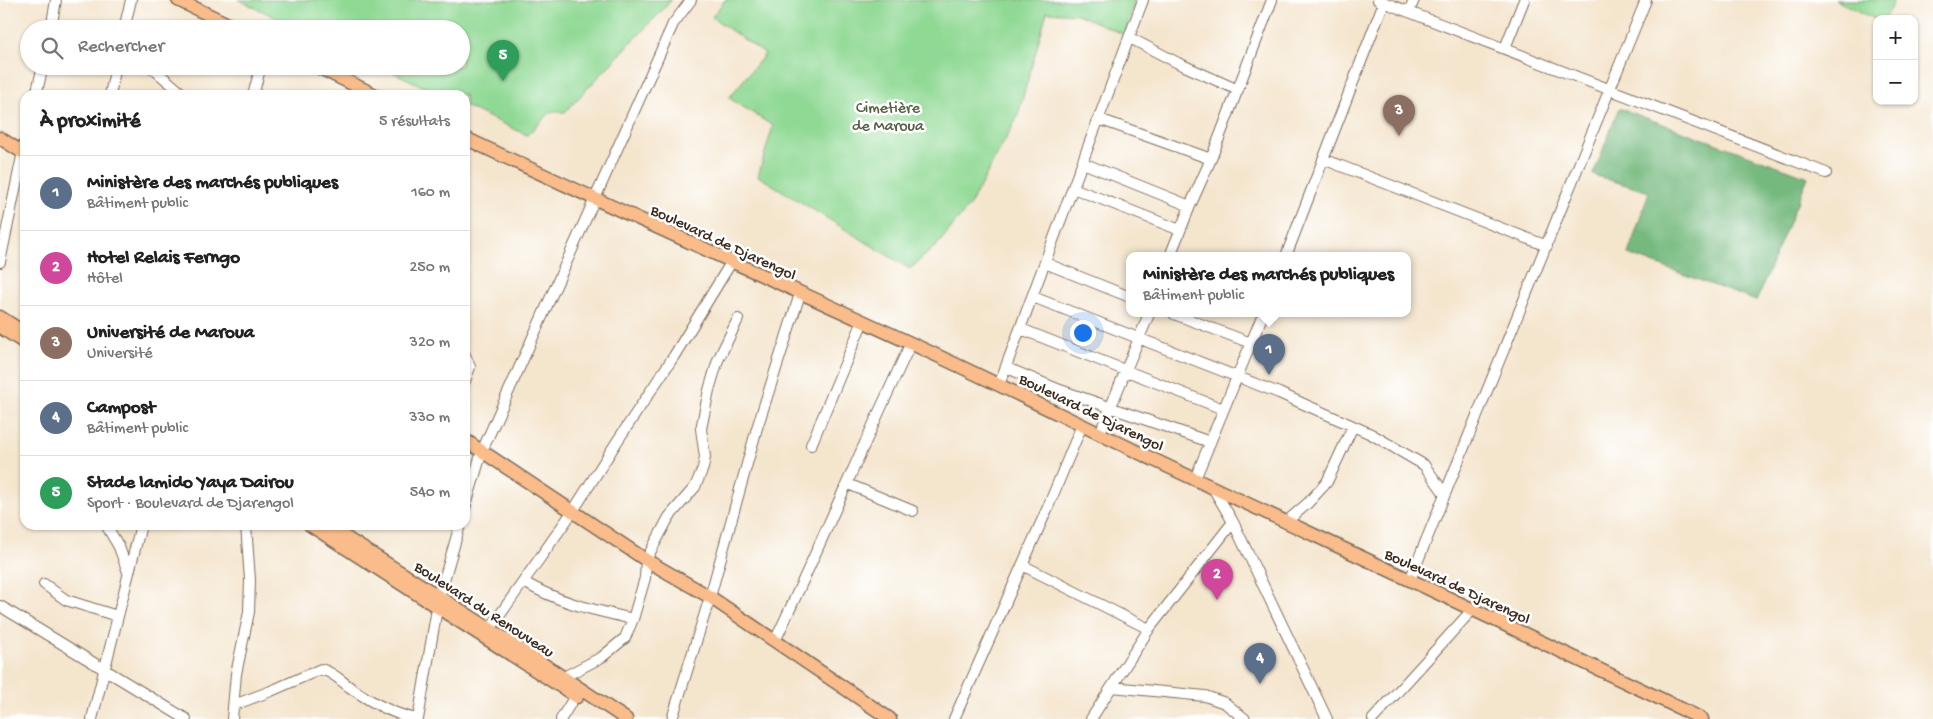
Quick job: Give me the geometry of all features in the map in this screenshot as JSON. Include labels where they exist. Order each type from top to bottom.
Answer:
[{"type":"main road","points":[[178,0],[219,20]]},
{"type":"main road","points":[[334,75],[365,90]]},
{"type":"main road","points":[[0,138],[20,147]]},
{"type":"main road","name":"Boulevard de Djarengol","points":[[470,140],[594,200],[911,343],[1213,488],[1473,609],[1695,717]]},
{"type":"main road","points":[[0,316],[20,330]]},
{"type":"main road","points":[[0,327],[20,340]]},
{"type":"main road","points":[[470,443],[646,560],[710,597],[890,719]]},
{"type":"main road","name":"Boulevard du Renouveau","points":[[318,530],[438,602],[490,629],[626,719]]},
{"type":"main road","name":"Boulevard du Renouveau","points":[[333,530],[610,719]]},
{"type":"street","points":[[52,20],[56,0]]},
{"type":"street","points":[[126,20],[131,0]]},
{"type":"street","points":[[470,491],[482,451],[673,24],[691,0]]},
{"type":"street","points":[[999,385],[1007,368],[1143,0]]},
{"type":"street","points":[[1173,252],[1180,230],[1211,159],[1272,0]]},
{"type":"street","points":[[1409,11],[1414,0]]},
{"type":"street","points":[[1504,48],[1524,0]]},
{"type":"street","points":[[1410,580],[1646,0]]},
{"type":"street","points":[[1288,252],[1381,1],[1826,173]]},
{"type":"street","points":[[1130,38],[1178,63],[1238,90]]},
{"type":"street","points":[[37,90],[40,75]]},
{"type":"street","points":[[111,90],[114,75]]},
{"type":"street","points":[[161,75],[178,90]]},
{"type":"street","points":[[255,90],[259,75]]},
{"type":"street","points":[[1099,119],[1211,159]]},
{"type":"street","points":[[1323,159],[1547,246]]},
{"type":"street","points":[[1082,163],[1190,206]]},
{"type":"street","points":[[0,262],[20,168]]},
{"type":"street","points":[[1073,188],[1180,230]]},
{"type":"street","points":[[490,629],[573,511],[674,356],[732,261]]},
{"type":"street","points":[[1045,262],[1126,295]]},
{"type":"street","points":[[672,719],[710,597],[757,428],[800,294]]},
{"type":"street","points":[[1033,297],[1301,402],[1353,426],[1424,465],[1445,494]]},
{"type":"street","points":[[1100,433],[1148,317]]},
{"type":"street","points":[[1182,317],[1251,343]]},
{"type":"street","points":[[1195,479],[1262,317]]},
{"type":"street","points":[[562,678],[602,657],[625,638],[633,619],[646,573],[646,560],[669,517],[695,487],[703,468],[705,457],[701,430],[709,390],[718,360],[738,319]]},
{"type":"street","points":[[811,445],[863,321]]},
{"type":"street","points":[[1021,329],[1223,409]]},
{"type":"street","points":[[775,641],[911,343]]},
{"type":"street","points":[[1007,368],[1060,390],[1210,442]]},
{"type":"street","points":[[954,719],[1082,425]]},
{"type":"street","points":[[1286,522],[1308,503],[1327,482],[1353,426]]},
{"type":"street","points":[[848,484],[913,512]]},
{"type":"street","points":[[1213,488],[1232,522],[1327,719]]},
{"type":"street","points":[[1091,719],[1149,629],[1232,522]]},
{"type":"street","points":[[109,530],[119,547],[128,572]]},
{"type":"street","points":[[92,719],[140,530]]},
{"type":"street","points":[[232,719],[236,674],[249,612],[250,580],[246,530]]},
{"type":"street","points":[[234,705],[321,669],[332,674],[352,689],[386,709],[398,715],[418,719],[438,602],[459,530]]},
{"type":"street","points":[[1022,564],[1149,629]]},
{"type":"street","points":[[524,582],[557,599],[633,619]]},
{"type":"street","points":[[44,584],[66,600],[117,616]]},
{"type":"street","points":[[0,606],[186,719]]},
{"type":"street","points":[[1373,719],[1473,609]]},
{"type":"street","points":[[1112,687],[1206,696],[1225,703],[1245,719]]},
{"type":"street","points":[[561,719],[575,696]]},
{"type":"green space","points":[[239,0],[672,0],[565,112],[551,112],[527,135],[470,108],[470,90],[430,90],[399,75],[470,75],[470,20],[281,20]]},
{"type":"green space","name":"Cimetière de Maroua","points":[[725,0],[1135,0],[1125,35],[1077,14],[1047,12],[1017,118],[970,205],[938,244],[910,269],[758,176],[773,126],[729,98],[765,54],[712,17]]},
{"type":"green space","points":[[1835,0],[1894,0],[1887,15],[1873,15],[1873,18]]},
{"type":"green space","points":[[1619,108],[1808,177],[1756,301],[1628,254],[1649,192],[1593,175]]},
{"type":"place","name":"Stade lamido Yaya Dairou","points":[[503,81]]},
{"type":"place","name":"Université de Maroua","points":[[1399,136]]},
{"type":"place","name":"Ministère des marchés publiques","points":[[1269,375]]},
{"type":"place","name":"Hotel Relais Ferngo","points":[[1217,600]]},
{"type":"place","name":"Campost","points":[[1260,684]]}]
